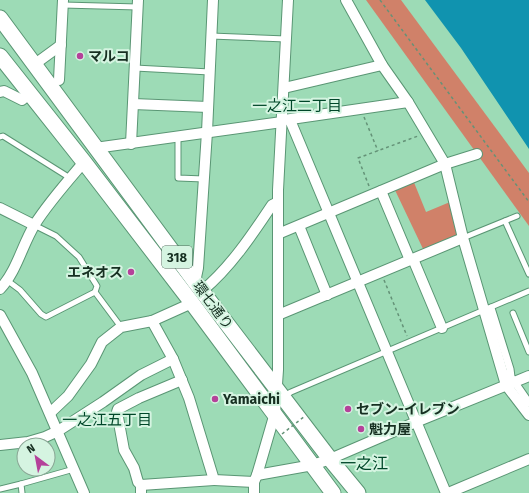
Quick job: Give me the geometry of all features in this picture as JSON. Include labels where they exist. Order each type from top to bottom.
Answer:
[{"type":"main road","name":"環七通り","points":[[0,18],[199,287],[330,459],[358,493]]},
{"type":"main road","name":"環七通り","points":[[0,56],[84,162],[192,303],[334,493]]},
{"type":"street","points":[[213,0],[207,132],[198,268],[199,287],[211,284],[249,239],[272,205],[278,202]]},
{"type":"street","points":[[254,493],[256,479],[280,393],[278,370],[278,202],[284,120],[288,0]]},
{"type":"street","points":[[346,0],[382,65],[408,102],[445,164],[463,238],[488,310],[510,383],[529,415]]},
{"type":"street","points":[[59,80],[63,2]]},
{"type":"street","points":[[131,144],[138,4]]},
{"type":"street","points":[[35,64],[61,44]]},
{"type":"street","points":[[284,88],[382,65]]},
{"type":"street","points":[[1,90],[22,100],[30,94]]},
{"type":"street","points":[[95,148],[131,144],[408,102]]},
{"type":"street","points":[[133,104],[208,107]]},
{"type":"street","points":[[284,120],[329,213],[447,493],[529,459]]},
{"type":"street","points":[[278,234],[445,164],[477,154]]},
{"type":"street","points":[[0,289],[8,281],[34,225],[57,193],[84,162]]},
{"type":"street","points":[[377,193],[412,260],[442,328]]},
{"type":"street","points":[[0,208],[34,225]]},
{"type":"street","points":[[299,226],[327,295]]},
{"type":"street","points":[[278,315],[463,238]]},
{"type":"street","points":[[50,413],[68,396],[91,364],[102,342],[122,327],[152,321],[192,303]]},
{"type":"street","points":[[0,315],[32,373],[84,493]]},
{"type":"street","points":[[152,321],[173,359],[182,380],[214,480]]},
{"type":"street","points":[[0,445],[28,442],[58,431],[141,375],[173,359]]},
{"type":"street","points":[[182,380],[139,398],[118,409],[117,412],[124,450],[134,468],[141,489],[214,480],[256,479],[313,465],[529,376]]},
{"type":"street","points":[[510,383],[529,403]]},
{"type":"lane","points":[[63,2],[138,4]]},
{"type":"lane","points":[[211,36],[286,39]]},
{"type":"lane","points":[[135,68],[210,72]]},
{"type":"lane","points":[[0,137],[3,136],[70,178]]},
{"type":"lane","points":[[178,136],[178,178],[204,179]]},
{"type":"lane","points":[[463,238],[517,216]]},
{"type":"lane","points":[[505,221],[529,274]]},
{"type":"lane","points":[[8,281],[20,290],[41,314],[46,317],[95,292],[97,286],[79,257],[56,236],[34,225]]},
{"type":"lane","points":[[280,393],[291,392],[488,310],[529,291]]},
{"type":"lane","points":[[95,292],[122,327]]},
{"type":"lane","points":[[513,313],[529,352]]},
{"type":"lane","points":[[0,489],[74,469]]},
{"type":"lane","points":[[21,484],[22,493]]},
{"type":"path","points":[[380,0],[529,202]]},
{"type":"path","points":[[360,109],[378,151]]},
{"type":"path","points":[[377,193],[358,158],[426,133]]},
{"type":"path","points":[[381,273],[410,342]]},
{"type":"path","points":[[282,434],[305,416]]},
{"type":"shaded area","points":[[366,0],[401,0],[529,173],[529,226]]},
{"type":"shaded area","points":[[413,180],[426,212],[450,202],[459,236],[424,251],[394,188]]},
{"type":"water","points":[[425,0],[529,0],[529,149],[461,48]]},
{"type":"place","name":"マルコ","points":[[80,56]]},
{"type":"place","name":"エネオス","points":[[131,272]]},
{"type":"place","name":"Yamaichi","points":[[215,399]]},
{"type":"place","name":"セブン-イレブン","points":[[348,409]]},
{"type":"place","name":"魁力屋","points":[[361,429]]},
{"type":"district","name":"一之江二丁目","points":[[297,106]]},
{"type":"district","name":"一之江五丁目","points":[[107,420]]},
{"type":"district","name":"一之江","points":[[364,463]]}]
